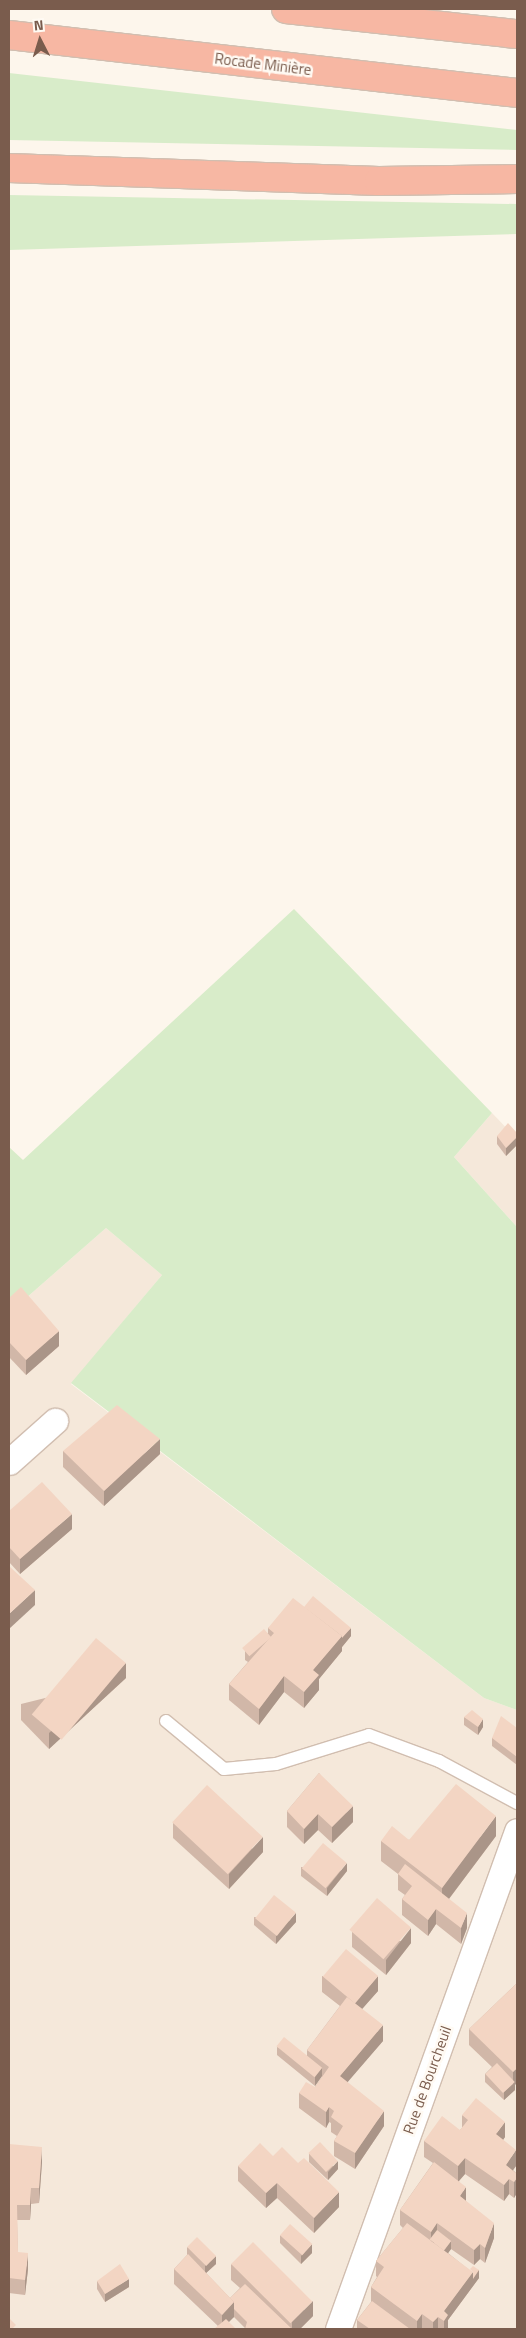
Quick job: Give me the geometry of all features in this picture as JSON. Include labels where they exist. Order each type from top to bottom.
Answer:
[{"type":"highway","points":[[286,9],[517,34]]},
{"type":"highway","name":"Rocade Minière","points":[[9,35],[517,94]]},
{"type":"highway","points":[[9,168],[379,181],[517,179]]},
{"type":"street","points":[[10,1457],[55,1421]]},
{"type":"street","name":"Rue de Bourcheuil","points":[[338,2329],[517,1831]]},
{"type":"lane","points":[[166,1721],[224,1769],[276,1764],[369,1735],[439,1761],[517,1803]]},
{"type":"shaded area","points":[[492,1113],[517,1139],[517,1227],[454,1157]]},
{"type":"shaded area","points":[[106,1228],[162,1275],[71,1384],[484,1698],[517,1710],[517,2329],[9,2329],[9,1313]]},
{"type":"green space","points":[[9,73],[517,130],[517,150],[9,140]]},
{"type":"green space","points":[[9,195],[517,204],[517,234],[9,250]]},
{"type":"green space","points":[[294,909],[492,1113],[454,1157],[517,1227],[517,1710],[484,1698],[71,1383],[162,1275],[106,1228],[9,1313],[9,1147],[23,1160]]},
{"type":"building","points":[[508,1123],[517,1133],[517,1137],[506,1148],[497,1136]]},
{"type":"building","points":[[21,1287],[59,1331],[26,1360],[9,1342],[9,1298]]},
{"type":"building","points":[[117,1405],[160,1439],[104,1491],[63,1451]]},
{"type":"building","points":[[42,1482],[72,1514],[20,1559],[9,1547],[9,1511]]},
{"type":"building","points":[[9,1566],[35,1590],[9,1614]]},
{"type":"building","points":[[313,1596],[351,1628],[342,1638],[342,1636],[304,1607]]},
{"type":"building","points":[[293,1598],[342,1636],[313,1670],[319,1675],[304,1692],[284,1676],[259,1709],[229,1684],[274,1633],[268,1628]]},
{"type":"building","points":[[264,1629],[271,1637],[249,1656],[242,1648]]},
{"type":"building","points":[[96,1638],[126,1663],[62,1740],[32,1715]]},
{"type":"building","points":[[472,1710],[483,1719],[478,1727],[464,1717]]},
{"type":"building","points":[[501,1716],[517,1728],[517,1757],[492,1738]]},
{"type":"building","points":[[319,1773],[353,1806],[332,1827],[318,1814],[304,1829],[287,1811]]},
{"type":"building","points":[[456,1784],[496,1816],[442,1888],[381,1841],[392,1826],[409,1840]]},
{"type":"building","points":[[207,1785],[263,1837],[228,1874],[172,1822]]},
{"type":"building","points":[[323,1843],[347,1863],[326,1888],[302,1868]]},
{"type":"building","points":[[405,1864],[467,1913],[461,1928],[436,1909],[428,1920],[402,1899],[412,1886],[398,1874]]},
{"type":"building","points":[[274,1895],[296,1913],[277,1936],[255,1918]]},
{"type":"building","points":[[377,1898],[411,1928],[383,1959],[349,1930]]},
{"type":"building","points":[[346,1949],[378,1976],[355,2004],[323,1977]]},
{"type":"building","points":[[517,1983],[517,2068],[513,2072],[469,2029]]},
{"type":"building","points":[[347,1997],[383,2025],[340,2076],[384,2111],[355,2153],[334,2141],[343,2126],[331,2117],[334,2111],[329,2107],[326,2112],[299,2093],[306,2082],[315,2087],[329,2067],[307,2050]]},
{"type":"building","points":[[284,2037],[322,2068],[315,2077],[276,2046]]},
{"type":"building","points":[[497,2063],[515,2082],[503,2093],[485,2074]]},
{"type":"building","points":[[476,2098],[505,2122],[496,2134],[516,2150],[506,2165],[517,2174],[514,2182],[509,2179],[504,2185],[465,2158],[458,2166],[424,2141],[442,2116],[460,2130],[468,2120],[462,2115]]},
{"type":"building","points":[[320,2142],[338,2161],[326,2172],[308,2153]]},
{"type":"building","points":[[260,2143],[273,2156],[282,2147],[298,2163],[304,2158],[339,2192],[314,2218],[277,2183],[266,2193],[238,2166]]},
{"type":"building","points":[[9,2144],[42,2147],[39,2188],[31,2188],[30,2205],[17,2205],[18,2252],[28,2253],[25,2280],[9,2278]]},
{"type":"building","points":[[434,2162],[466,2187],[460,2196],[494,2223],[485,2248],[480,2244],[474,2250],[437,2223],[431,2232],[400,2210]]},
{"type":"building","points":[[407,2223],[473,2272],[444,2311],[448,2315],[444,2321],[438,2317],[433,2322],[422,2314],[417,2321],[371,2287],[384,2267],[376,2261]]},
{"type":"building","points":[[290,2224],[312,2244],[302,2255],[280,2235]]},
{"type":"building","points":[[437,2230],[451,2241],[444,2251],[430,2239]]},
{"type":"building","points":[[197,2237],[216,2256],[206,2266],[187,2247]]},
{"type":"building","points":[[253,2242],[312,2301],[290,2323],[231,2264]]},
{"type":"building","points":[[188,2254],[234,2302],[222,2315],[174,2269]]},
{"type":"building","points":[[120,2264],[129,2279],[105,2294],[97,2281]]},
{"type":"building","points":[[473,2266],[479,2270],[473,2279],[473,2272],[470,2269]]},
{"type":"building","points":[[245,2284],[292,2329],[245,2329],[247,2322],[234,2309],[234,2302],[230,2298]]},
{"type":"building","points":[[372,2301],[410,2329],[370,2329],[357,2320]]},
{"type":"building","points":[[9,2318],[16,2325],[12,2329],[9,2329]]},
{"type":"building","points":[[226,2319],[236,2329],[214,2329]]}]
